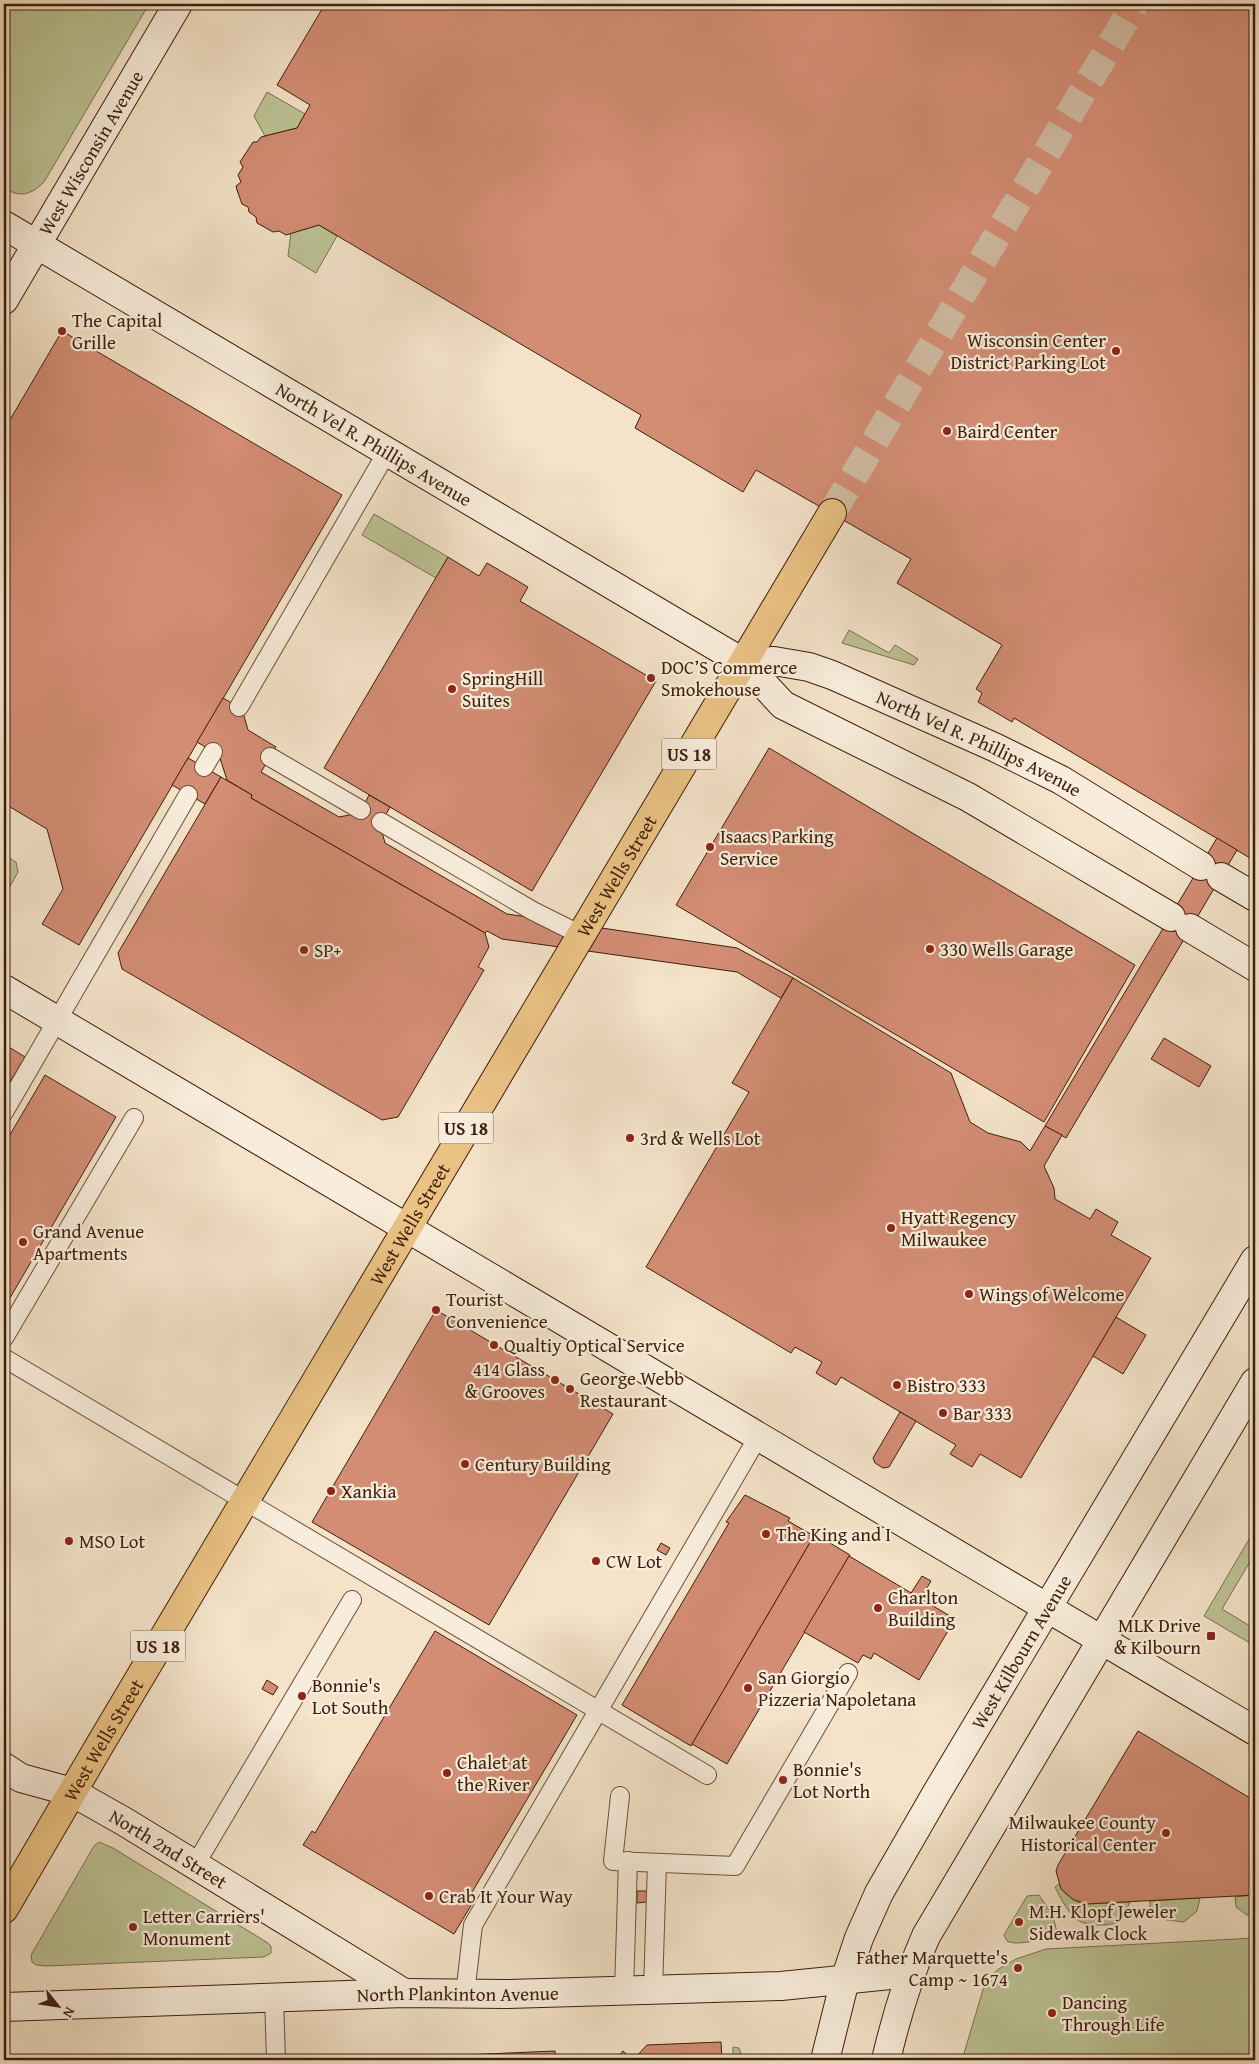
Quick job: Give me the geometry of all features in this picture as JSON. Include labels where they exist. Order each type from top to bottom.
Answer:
[{"type":"main road","name":"West Wells Street","points":[[4,1909],[244,1501],[832,513]]},
{"type":"street","name":"West Wisconsin Avenue","points":[[4,300],[178,4]]},
{"type":"street","name":"North Vel R. Phillips Avenue","points":[[4,225],[744,663],[783,705],[968,797],[1255,967]]},
{"type":"street","name":"North Vel R. Phillips Avenue","points":[[744,663],[774,661],[809,667],[832,674],[994,747],[1061,780],[1255,897]]},
{"type":"street","points":[[4,989],[1255,1731]]},
{"type":"street","name":"West Kilbourn Avenue","points":[[825,2060],[845,1980],[863,1929],[879,1893],[1255,1260]]},
{"type":"street","points":[[886,2060],[910,1973],[926,1936],[1255,1382]]},
{"type":"street","name":"North 2nd Street","points":[[4,1767],[21,1778],[72,1792],[126,1822],[404,1993]]},
{"type":"street","name":"North Plankinton Avenue","points":[[4,2007],[404,1993],[465,1994],[781,1986],[910,1973]]},
{"type":"lane","points":[[239,707],[387,452]]},
{"type":"lane","points":[[204,767],[213,752]]},
{"type":"lane","points":[[270,757],[361,810]]},
{"type":"lane","points":[[4,1112],[188,795]]},
{"type":"lane","points":[[382,822],[533,911],[581,935]]},
{"type":"lane","points":[[4,1338],[134,1118]]},
{"type":"lane","points":[[4,1358],[707,1775]]},
{"type":"lane","points":[[465,1994],[473,1925],[758,1437]]},
{"type":"lane","points":[[195,1865],[352,1600]]},
{"type":"lane","points":[[620,1796],[613,1861],[735,1866],[848,1672]]},
{"type":"lane","points":[[624,1991],[628,1861]]},
{"type":"lane","points":[[654,1990],[658,1863]]},
{"type":"lane","points":[[274,1997],[276,2060]]},
{"type":"green space","points":[[4,4],[149,4],[44,182],[35,190],[25,194],[15,193],[4,188]]},
{"type":"green space","points":[[267,92],[305,114],[297,128],[265,136],[254,116]]},
{"type":"green space","points":[[319,225],[337,236],[316,273],[288,256],[291,233]]},
{"type":"green space","points":[[374,514],[448,557],[436,578],[362,535]]},
{"type":"green space","points":[[849,630],[889,653],[895,645],[918,659],[914,665],[842,643]]},
{"type":"green space","points":[[4,855],[16,862],[18,872],[7,892],[4,893]]},
{"type":"green space","points":[[1255,1529],[1255,1553],[1222,1609],[1255,1629],[1255,1646],[1204,1616]]},
{"type":"green space","points":[[99,1842],[113,1848],[268,1943],[271,1946],[271,1953],[264,1957],[36,1965],[32,1962],[31,1955],[94,1846]]},
{"type":"green space","points":[[1059,1884],[1067,1895],[1082,1903],[1130,1902],[1124,1915],[1114,1924],[1085,1923],[1073,1916],[1061,1899],[1055,1887]]},
{"type":"green space","points":[[1039,1895],[1053,1916],[1057,1932],[1047,1937],[1025,1942],[1012,1943],[1007,1941],[1004,1935],[1027,1896]]},
{"type":"green space","points":[[1255,1895],[1255,1918],[1236,1907],[1235,1897]]},
{"type":"green space","points":[[1200,1898],[1197,1911],[1184,1922],[1167,1920],[1150,1910],[1150,1901]]},
{"type":"green space","points":[[1255,1938],[1255,2060],[962,2060],[985,1983],[997,1970],[1016,1959],[1046,1949]]},
{"type":"green space","points":[[733,2047],[739,2048],[743,2060],[733,2060]]},
{"type":"building","name":"Baird Center","points":[[325,4],[1255,4],[1255,861],[1014,718],[1012,722],[978,702],[982,693],[976,689],[1002,645],[897,583],[911,559],[756,470],[743,492],[635,428],[641,415],[319,225],[286,235],[279,231],[273,232],[257,223],[256,217],[249,212],[248,207],[242,204],[237,190],[236,186],[241,182],[238,175],[243,167],[240,162],[253,142],[257,142],[261,137],[297,128],[310,105],[277,85]]},
{"type":"building","points":[[62,331],[342,495],[79,945],[42,924],[63,889],[47,829],[5,804],[4,800],[4,430]]},
{"type":"building","points":[[448,557],[479,576],[487,563],[528,587],[520,601],[656,681],[532,891],[324,768]]},
{"type":"building","points":[[223,698],[242,709],[248,730],[276,747],[261,772],[339,817],[360,813],[369,795],[390,807],[380,825],[385,843],[507,914],[737,948],[793,978],[781,998],[737,972],[502,939],[487,931],[485,933],[251,798],[252,795],[227,780],[219,755],[197,742]]},
{"type":"building","name":"330 Wells Garage","points":[[769,748],[1135,965],[1044,1122],[676,905]]},
{"type":"building","points":[[188,758],[221,777],[205,804],[172,785]]},
{"type":"building","name":"SP+","points":[[221,777],[252,795],[251,798],[485,933],[489,947],[478,967],[484,970],[398,1117],[382,1120],[122,969],[118,953]]},
{"type":"building","points":[[1217,838],[1237,850],[1066,1138],[1045,1126]]},
{"type":"building","name":"Hyatt Regency Milwaukee","points":[[793,978],[951,1073],[970,1122],[988,1133],[1021,1142],[1030,1151],[1045,1126],[1062,1135],[1044,1166],[1054,1188],[1055,1199],[1090,1219],[1096,1209],[1118,1222],[1111,1235],[1151,1258],[1021,1478],[980,1454],[972,1467],[950,1454],[956,1445],[841,1377],[836,1385],[816,1373],[822,1362],[795,1347],[791,1353],[646,1267],[749,1092],[732,1083]]},
{"type":"building","points":[[1164,1038],[1211,1066],[1199,1087],[1151,1059]]},
{"type":"building","points":[[4,1044],[25,1057],[4,1092]]},
{"type":"building","name":"Grand Avenue Apartments","points":[[45,1075],[116,1117],[4,1308],[4,1145]]},
{"type":"building","name":"Century Building","points":[[436,1310],[613,1414],[489,1625],[312,1522]]},
{"type":"building","points":[[1116,1317],[1146,1335],[1123,1374],[1093,1356]]},
{"type":"building","points":[[900,1412],[916,1421],[889,1467],[883,1468],[875,1463],[873,1458]]},
{"type":"building","points":[[745,1495],[790,1518],[788,1521],[814,1536],[691,1746],[622,1705],[729,1523],[726,1522]]},
{"type":"building","name":"San Giorgio Pizzeria Napoletana","points":[[815,1534],[850,1555],[727,1764],[692,1744]]},
{"type":"building","points":[[661,1543],[670,1548],[666,1555],[657,1550]]},
{"type":"building","name":"Charlton Building","points":[[849,1556],[955,1619],[919,1680],[874,1653],[871,1659],[863,1655],[858,1663],[804,1632]]},
{"type":"building","points":[[922,1576],[931,1581],[921,1598],[911,1593]]},
{"type":"building","name":"Chalet at the River","points":[[435,1631],[577,1715],[471,1894],[476,1897],[454,1934],[303,1845],[312,1831],[315,1833]]},
{"type":"building","points":[[267,1680],[278,1687],[273,1695],[262,1689]]},
{"type":"building","name":"Milwaukee County Historical Center","points":[[1138,1731],[1255,1801],[1255,1895],[1086,1904],[1074,1900],[1061,1889],[1056,1871],[1058,1865]]},
{"type":"building","points":[[637,1891],[647,1891],[647,1902],[637,1903]]},
{"type":"building","points":[[721,2042],[722,2060],[633,2060],[647,2045]]},
{"type":"building","points":[[555,2051],[556,2060],[462,2060],[462,2055]]},
{"type":"building","points":[[623,2051],[633,2060],[616,2060]]},
{"type":"building","points":[[360,2057],[360,2060],[293,2060],[292,2058]]},
{"type":"tunnel","points":[[832,513],[1135,4]]},
{"type":"place","name":"The Capital Grille","points":[[62,331]]},
{"type":"place","name":"Wisconsin Center District Parking Lot","points":[[1116,351]]},
{"type":"place","name":"Baird Center","points":[[947,431]]},
{"type":"place","name":"DOC’S Commerce Smokehouse","points":[[651,678]]},
{"type":"place","name":"SpringHill Suites","points":[[452,689]]},
{"type":"place","name":"Isaacs Parking Service","points":[[710,847]]},
{"type":"place","name":"330 Wells Garage","points":[[930,949]]},
{"type":"place","name":"SP+","points":[[304,950]]},
{"type":"place","name":"3rd & Wells Lot","points":[[630,1138]]},
{"type":"place","name":"Hyatt Regency Milwaukee","points":[[891,1228]]},
{"type":"place","name":"Grand Avenue Apartments","points":[[23,1242]]},
{"type":"place","name":"Wings of Welcome","points":[[969,1294]]},
{"type":"place","name":"Tourist Convenience","points":[[436,1310]]},
{"type":"place","name":"Qualtiy Optical Service","points":[[494,1345]]},
{"type":"place","name":"414 Glass & Grooves","points":[[555,1380]]},
{"type":"place","name":"Bistro 333","points":[[897,1385]]},
{"type":"place","name":"George Webb Restaurant","points":[[570,1389]]},
{"type":"place","name":"Bar 333","points":[[943,1413]]},
{"type":"place","name":"Century Building","points":[[465,1464]]},
{"type":"place","name":"Xankia","points":[[331,1491]]},
{"type":"place","name":"The King and I","points":[[766,1534]]},
{"type":"place","name":"MSO Lot","points":[[69,1541]]},
{"type":"place","name":"CW Lot","points":[[596,1561]]},
{"type":"place","name":"Charlton Building","points":[[878,1608]]},
{"type":"place","name":"MLK Drive & Kilbourn","points":[[1211,1636]]},
{"type":"place","name":"San Giorgio Pizzeria Napoletana","points":[[748,1688]]},
{"type":"place","name":"Bonnie's Lot South","points":[[302,1696]]},
{"type":"place","name":"Chalet at the River","points":[[447,1773]]},
{"type":"place","name":"Bonnie's Lot North","points":[[783,1780]]},
{"type":"place","name":"Milwaukee County Historical Center","points":[[1166,1833]]},
{"type":"place","name":"Crab It Your Way","points":[[429,1896]]},
{"type":"place","name":"M.H. Klopf Jeweler Sidewalk Clock","points":[[1019,1922]]},
{"type":"place","name":"Letter Carriers' Monument","points":[[133,1927]]},
{"type":"place","name":"Father Marquette's Camp ~ 1674","points":[[1018,1968]]},
{"type":"place","name":"Dancing Through Life","points":[[1052,2013]]}]
